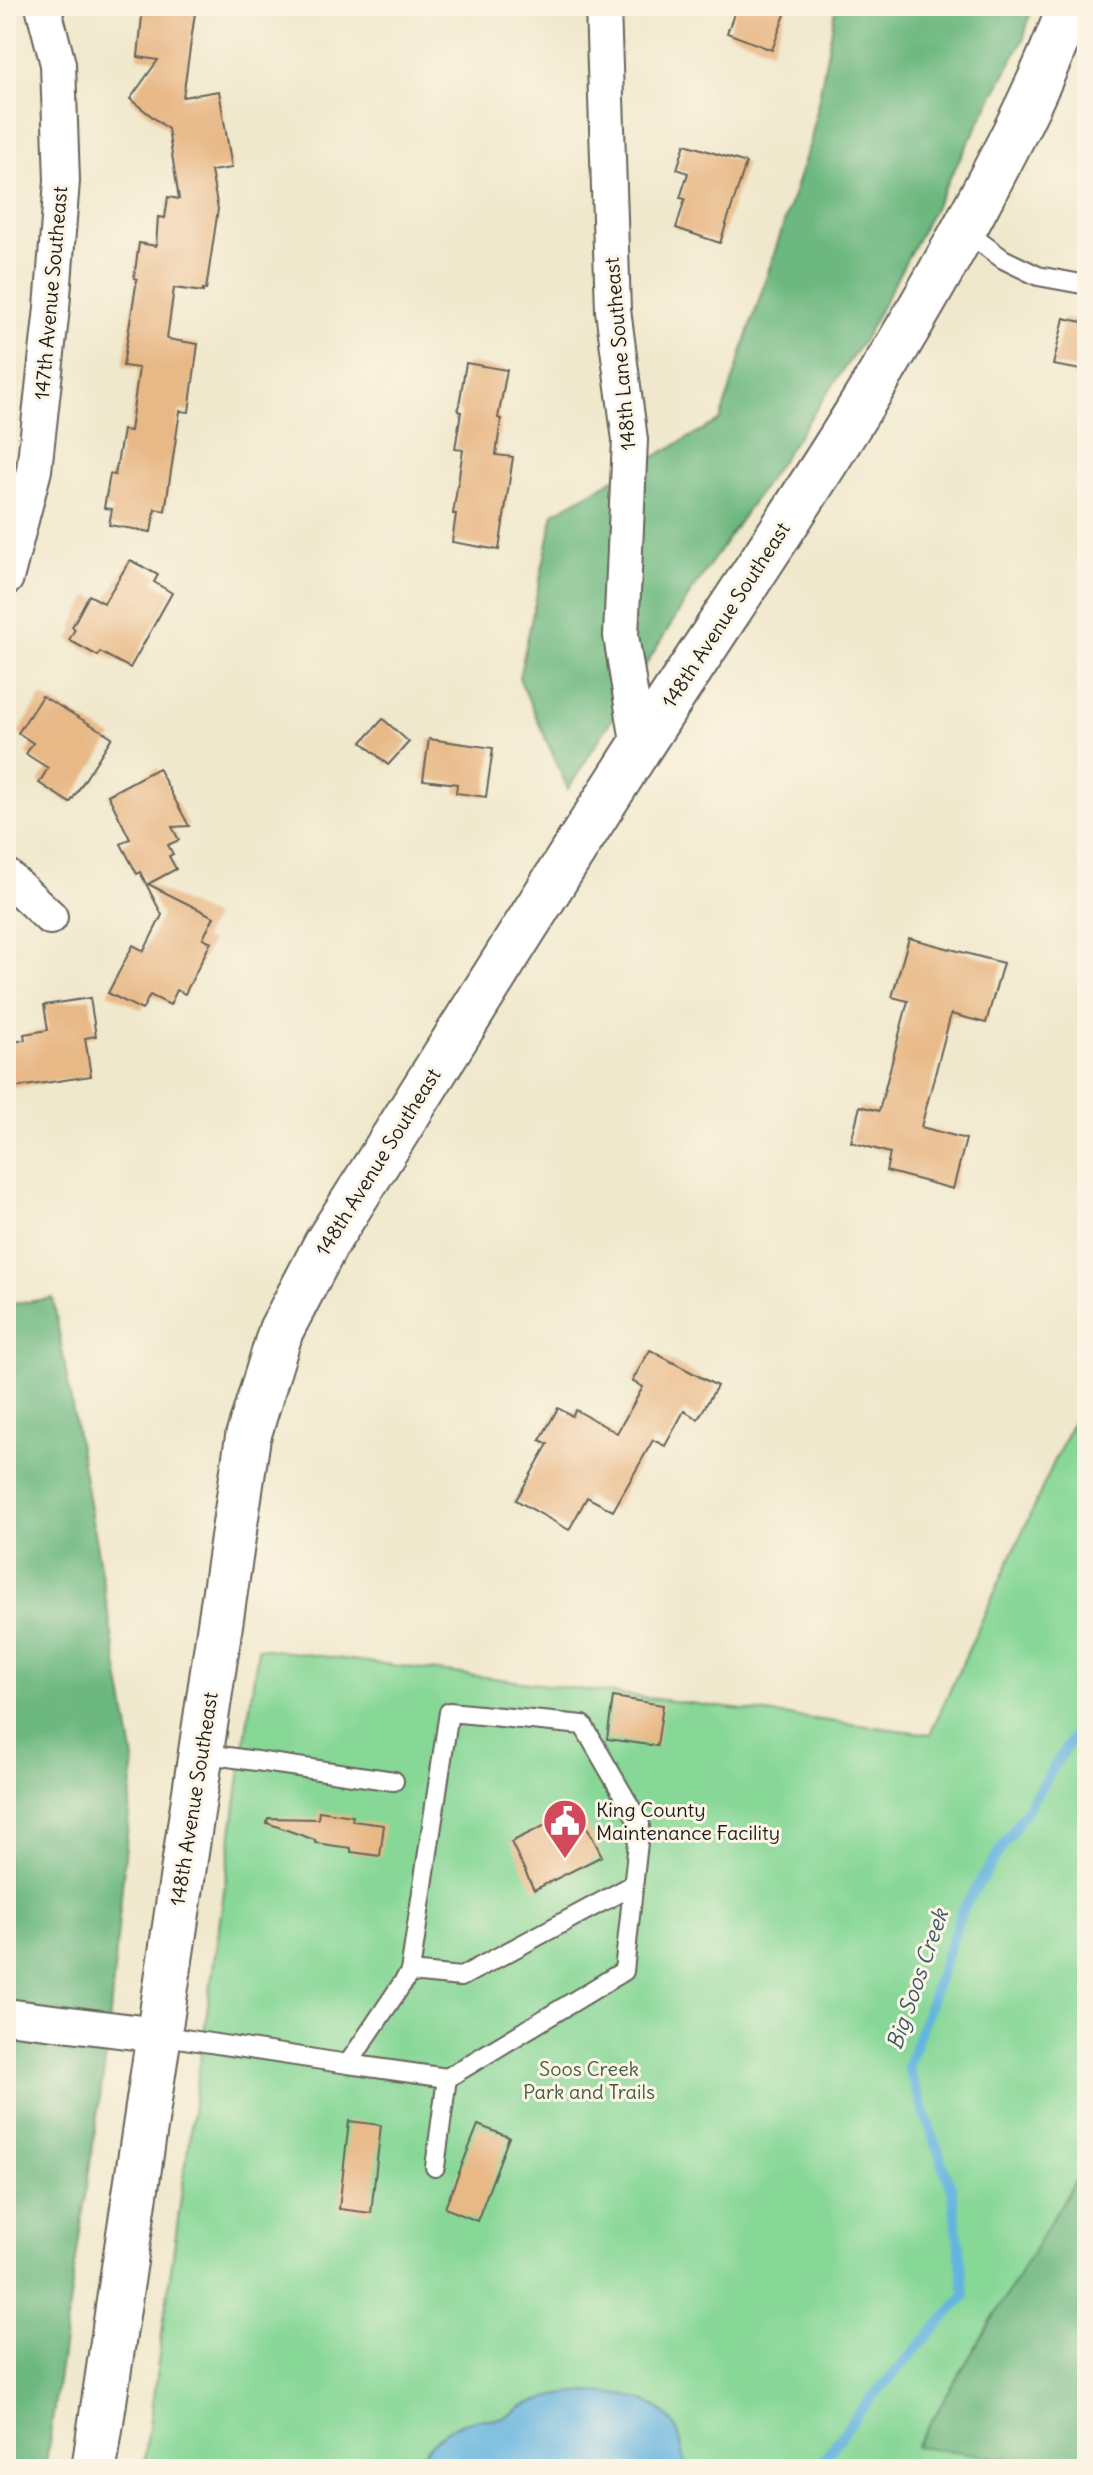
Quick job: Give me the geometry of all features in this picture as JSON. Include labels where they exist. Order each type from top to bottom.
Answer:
[{"type":"street","name":"147th Avenue Southeast","points":[[6,578],[34,470],[62,181],[58,64],[43,6]]},
{"type":"street","name":"148th Lane Southeast","points":[[603,6],[613,310],[630,440],[621,636],[639,748]]},
{"type":"street","name":"148th Avenue Southeast","points":[[94,2469],[248,1437],[281,1330],[326,1244],[639,748],[834,452],[937,283],[1030,102],[1070,6]]},
{"type":"street","points":[[6,876],[50,917]]},
{"type":"street","points":[[6,2016],[158,2035]]},
{"type":"lane","points":[[964,230],[1003,259],[1038,276],[1087,285]]},
{"type":"lane","points":[[158,2035],[348,2064],[447,2078],[624,1971],[640,1824],[583,1725],[449,1712],[410,1972],[348,2064]]},
{"type":"lane","points":[[201,1753],[394,1781]]},
{"type":"lane","points":[[410,1972],[461,1977],[633,1885]]},
{"type":"lane","points":[[435,2167],[447,2078]]},
{"type":"green space","points":[[836,6],[1032,6],[1024,38],[865,338],[694,588],[568,789],[519,678],[554,513],[720,420],[811,140]]},
{"type":"green space","points":[[53,1298],[134,1760],[106,2056],[45,2469],[6,2469],[6,1305]]},
{"type":"green space","name":"Soos Creek Park and Trails","points":[[1087,1390],[1087,2469],[143,2469],[258,1648],[930,1734]]},
{"type":"green space","points":[[1087,2161],[1087,2469],[916,2446]]},
{"type":"water","points":[[589,2392],[637,2398],[668,2416],[681,2441],[686,2469],[419,2469],[425,2452],[437,2438],[453,2427],[475,2420],[503,2417],[547,2398]]},
{"type":"building","points":[[143,6],[196,6],[183,97],[219,91],[232,168],[211,171],[218,209],[206,290],[174,288],[167,339],[198,344],[189,412],[180,411],[165,511],[155,509],[151,532],[109,525],[112,509],[104,508],[110,474],[115,475],[123,430],[130,431],[139,368],[123,366],[137,279],[134,278],[139,243],[156,246],[158,217],[165,218],[168,197],[179,199],[168,129],[130,99],[158,60],[138,57]]},
{"type":"building","points":[[737,6],[788,6],[772,50],[727,33]]},
{"type":"building","points":[[685,144],[746,163],[720,243],[676,228],[685,199],[680,198],[688,173],[677,169]]},
{"type":"building","points":[[1064,318],[1087,323],[1087,371],[1053,365]]},
{"type":"building","points":[[466,363],[507,370],[498,418],[501,419],[496,455],[513,457],[499,550],[452,542],[463,450],[455,449]]},
{"type":"building","points":[[130,560],[158,575],[154,582],[172,593],[130,668],[100,652],[98,656],[69,640],[75,629],[72,627],[89,595],[104,603]]},
{"type":"building","points":[[42,696],[112,737],[70,803],[39,783],[48,768],[26,754],[33,743],[18,733]]},
{"type":"building","points":[[383,719],[409,742],[388,765],[362,742]]},
{"type":"building","points":[[429,739],[493,748],[486,797],[456,793],[457,784],[423,780]]},
{"type":"building","points":[[158,768],[189,826],[172,827],[179,840],[168,845],[173,854],[169,856],[176,869],[148,884],[214,917],[203,938],[211,942],[185,994],[177,990],[170,1005],[150,995],[142,1010],[108,993],[133,945],[144,951],[162,915],[140,872],[137,874],[121,844],[130,839],[108,795]]},
{"type":"building","points":[[909,938],[1003,963],[986,1023],[951,1014],[921,1127],[966,1139],[953,1189],[886,1171],[890,1153],[851,1142],[860,1106],[879,1111],[908,1001],[892,997]]},
{"type":"building","points":[[90,998],[96,1036],[85,1038],[91,1076],[12,1088],[6,1043],[25,1040],[24,1034],[48,1030],[44,1005]]},
{"type":"building","points":[[650,1350],[717,1386],[698,1419],[684,1411],[665,1446],[653,1440],[613,1511],[587,1497],[569,1530],[516,1500],[548,1444],[540,1440],[558,1408],[572,1416],[576,1410],[617,1433],[643,1387],[632,1381]]},
{"type":"building","points":[[613,1697],[663,1705],[657,1746],[607,1739]]},
{"type":"building","points":[[578,1809],[602,1856],[534,1890],[511,1842]]},
{"type":"building","points":[[319,1811],[353,1816],[352,1821],[384,1825],[380,1856],[315,1843],[315,1840],[267,1823],[268,1818],[318,1819]]},
{"type":"building","points":[[349,2121],[381,2125],[371,2213],[339,2209]]},
{"type":"building","points":[[478,2125],[509,2137],[477,2221],[445,2208]]},
{"type":"waterway","name":"Big Soos Creek","points":[[817,2469],[859,2412],[965,2295],[952,2190],[908,2067],[962,1910],[1087,1715]]},
{"type":"place","name":"King County Maintenance Facility","points":[[565,1860]]}]
